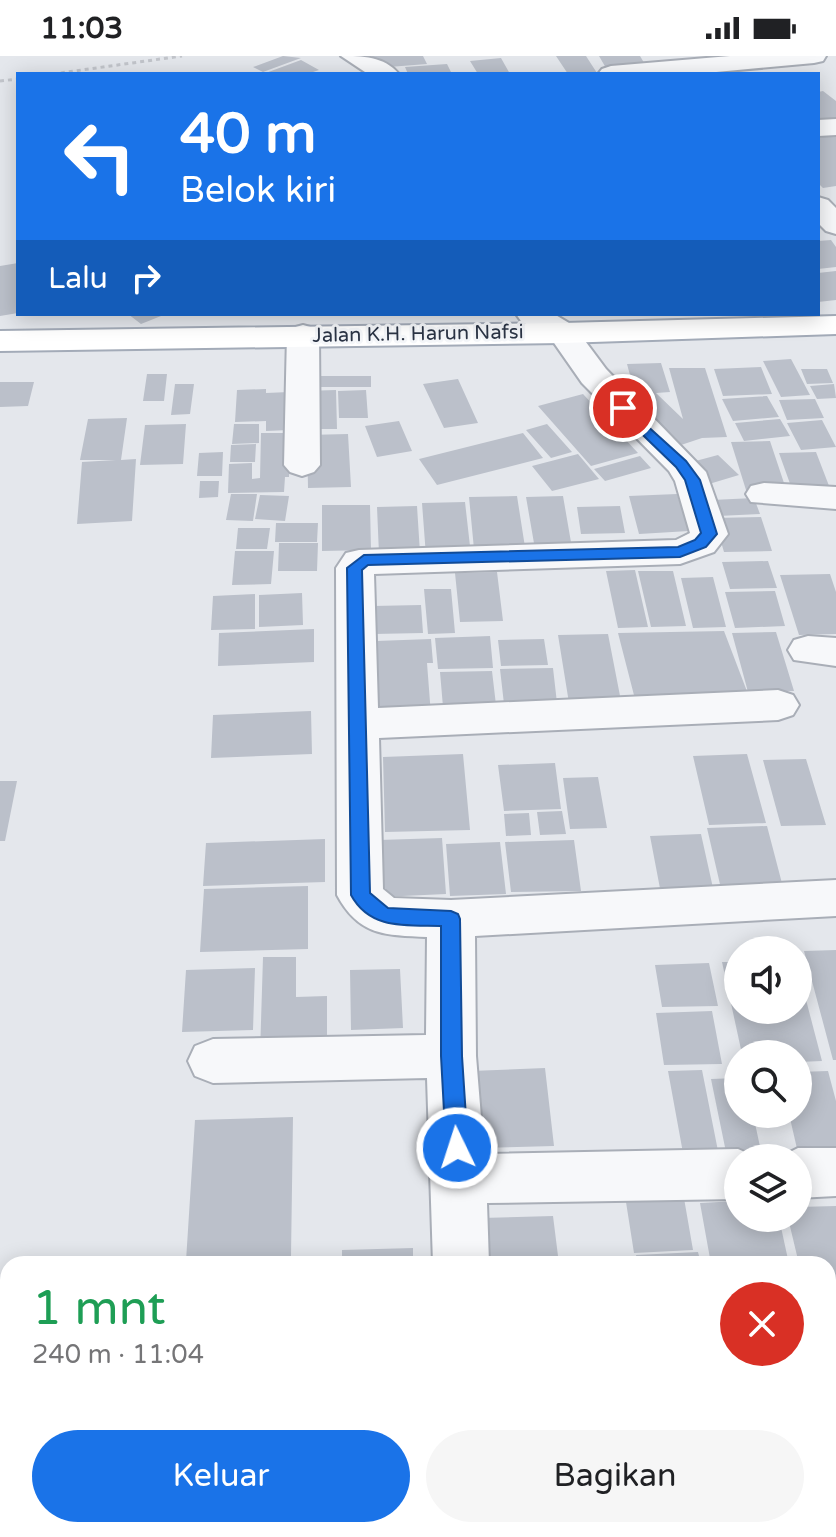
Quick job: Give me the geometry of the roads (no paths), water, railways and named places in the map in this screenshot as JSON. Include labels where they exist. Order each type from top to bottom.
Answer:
[{"type":"main road","name":"Jalan K.H. Harun Nafsi","points":[[0,341],[303,335],[548,323],[728,321],[836,325]]},
{"type":"street","points":[[353,56],[382,72]]},
{"type":"street","points":[[657,72],[726,69],[814,56]]},
{"type":"street","points":[[820,208],[836,225]]},
{"type":"street","points":[[548,323],[594,376],[681,464],[693,480],[709,534],[701,544],[680,552],[359,562],[355,568],[360,895],[384,916],[451,919],[836,898]]},
{"type":"street","points":[[302,465],[303,335]]},
{"type":"street","points":[[764,494],[836,498]]},
{"type":"street","points":[[358,724],[778,705]]},
{"type":"street","points":[[451,919],[451,1056],[461,1256]]},
{"type":"street","points":[[213,1061],[451,1056]]},
{"type":"street","points":[[812,1173],[836,1172]]},
{"type":"street","points":[[459,1179],[724,1174]]}]
